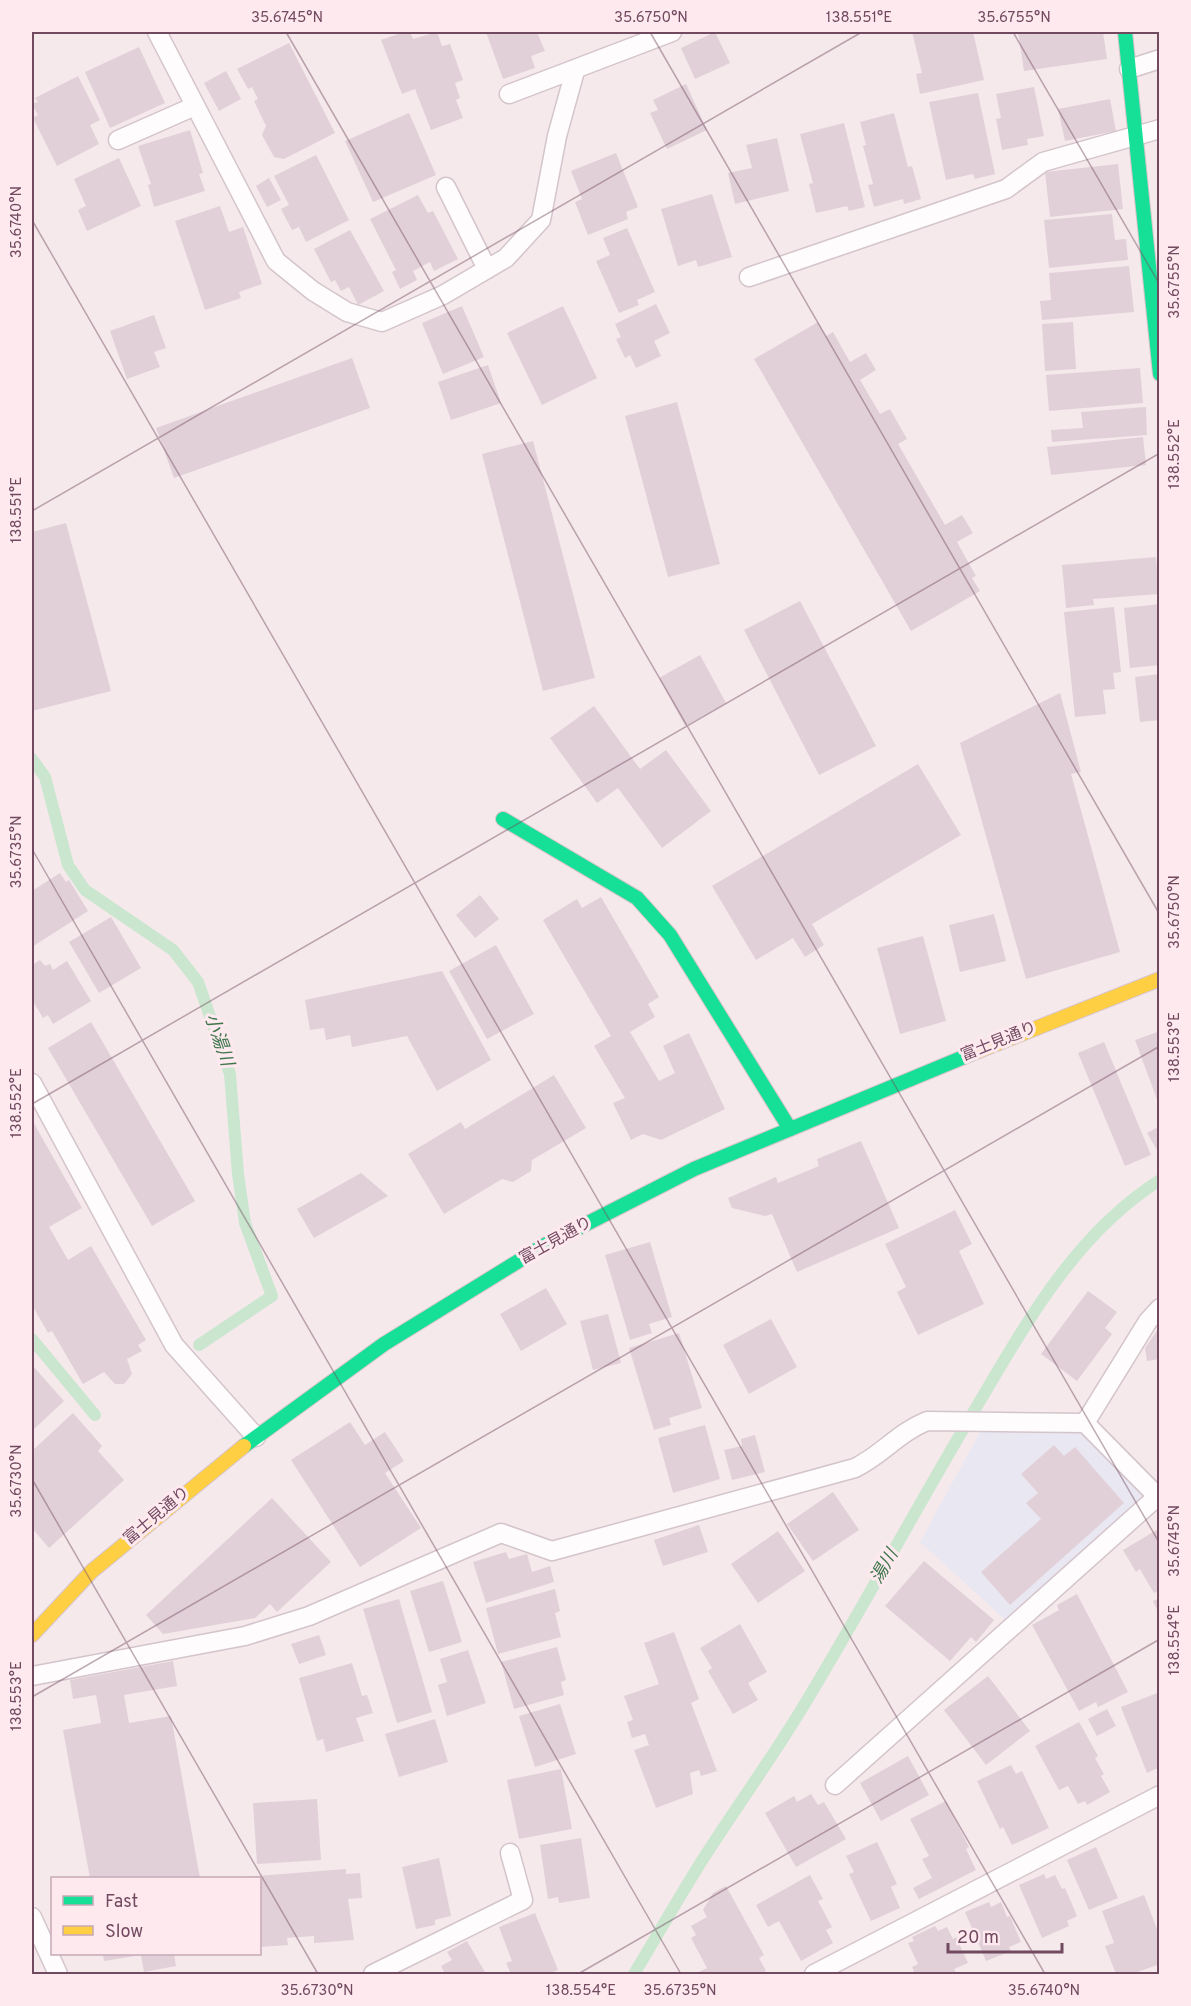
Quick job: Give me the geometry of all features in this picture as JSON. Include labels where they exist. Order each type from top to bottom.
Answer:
[{"type":"street","points":[[1125,32],[1160,374]]},
{"type":"street","points":[[503,819],[637,898],[670,935],[790,1129]]},
{"type":"street","name":"富士見通り","points":[[32,1635],[92,1571],[220,1462],[384,1344],[543,1246],[694,1169],[1160,979]]},
{"type":"lane","points":[[156,32],[276,261],[313,291],[347,312],[382,322],[443,295],[506,258],[540,220],[557,136],[575,71]]},
{"type":"lane","points":[[509,94],[575,71],[672,32]]},
{"type":"lane","points":[[1129,69],[1160,59]]},
{"type":"lane","points":[[118,140],[195,106]]},
{"type":"lane","points":[[749,277],[1006,189],[1043,162],[1160,129]]},
{"type":"lane","points":[[446,187],[487,269]]},
{"type":"lane","points":[[32,1083],[174,1345],[256,1437]]},
{"type":"lane","points":[[1085,1423],[1148,1321],[1160,1308]]},
{"type":"lane","points":[[32,1676],[256,1633],[309,1616],[501,1533],[552,1551],[855,1468],[874,1459],[906,1430],[927,1421],[1085,1423],[1159,1498],[835,1785]]},
{"type":"lane","points":[[814,1974],[1160,1795]]},
{"type":"lane","points":[[373,1974],[523,1900],[510,1853]]},
{"type":"lane","points":[[32,1917],[58,1974]]},
{"type":"shaded area","points":[[986,1421],[1085,1423],[1158,1496],[1012,1626],[920,1542]]},
{"type":"building","points":[[410,32],[413,39],[437,32],[442,46],[450,44],[463,80],[455,83],[460,98],[456,100],[463,118],[431,130],[415,89],[402,94],[381,40]]},
{"type":"building","points":[[486,32],[537,32],[545,51],[531,56],[535,68],[503,79]]},
{"type":"building","points":[[715,32],[730,63],[695,79],[681,48]]},
{"type":"building","points":[[912,32],[973,32],[984,80],[920,94],[916,74],[922,73]]},
{"type":"building","points":[[1018,32],[1103,32],[1107,59],[1024,71]]},
{"type":"building","points":[[289,43],[335,133],[284,159],[274,157],[262,135],[266,126],[254,101],[258,99],[252,87],[248,89],[237,69]]},
{"type":"building","points":[[139,47],[165,103],[110,128],[85,72]]},
{"type":"building","points":[[226,71],[241,99],[219,111],[204,83]]},
{"type":"building","points":[[78,76],[100,120],[90,125],[99,144],[57,166],[33,118],[38,115],[32,104],[38,102],[35,98]]},
{"type":"building","points":[[686,84],[707,130],[667,149],[650,113],[658,110],[653,100]]},
{"type":"building","points":[[1034,87],[1044,136],[1027,139],[1028,145],[1002,150],[996,119],[1001,118],[996,94]]},
{"type":"building","points":[[978,93],[995,174],[975,179],[973,174],[946,180],[929,102]]},
{"type":"building","points":[[1110,99],[1116,131],[1065,141],[1058,109]]},
{"type":"building","points":[[409,113],[436,175],[373,202],[345,141]]},
{"type":"building","points":[[894,113],[908,167],[912,166],[921,199],[904,204],[903,199],[874,207],[868,185],[873,184],[863,146],[866,145],[860,122]]},
{"type":"building","points":[[844,123],[865,207],[849,211],[847,206],[816,213],[809,184],[813,183],[800,134]]},
{"type":"building","points":[[190,130],[203,173],[199,174],[205,191],[154,207],[148,185],[151,184],[138,146]]},
{"type":"building","points":[[777,138],[789,191],[735,204],[728,173],[752,168],[746,145]]},
{"type":"building","points":[[616,153],[638,207],[626,212],[628,219],[588,235],[575,202],[582,199],[571,171]]},
{"type":"building","points":[[316,155],[349,220],[306,242],[299,227],[292,230],[281,209],[289,205],[274,176]]},
{"type":"building","points":[[119,158],[141,206],[87,231],[78,210],[86,206],[74,179]]},
{"type":"building","points":[[1118,164],[1123,209],[1050,217],[1045,172]]},
{"type":"building","points":[[269,178],[281,200],[267,207],[256,186]]},
{"type":"building","points":[[712,194],[732,257],[698,267],[696,260],[678,266],[661,209]]},
{"type":"building","points":[[418,195],[428,213],[433,211],[458,259],[434,271],[430,262],[413,271],[417,280],[400,289],[392,272],[396,270],[370,219]]},
{"type":"building","points":[[220,206],[229,232],[243,227],[262,284],[239,292],[241,298],[205,310],[175,221]]},
{"type":"building","points":[[1112,214],[1115,240],[1126,239],[1128,260],[1049,268],[1044,220]]},
{"type":"building","points":[[627,228],[655,292],[637,300],[639,305],[619,313],[596,261],[610,255],[603,238]]},
{"type":"building","points":[[350,230],[384,291],[358,305],[349,287],[341,291],[335,280],[331,282],[314,249]]},
{"type":"building","points":[[1129,266],[1134,312],[1042,320],[1040,301],[1051,300],[1049,273]]},
{"type":"building","points":[[656,304],[670,333],[654,341],[661,356],[636,368],[630,355],[625,358],[616,339],[621,337],[615,324]]},
{"type":"building","points":[[462,306],[484,357],[443,374],[422,323]]},
{"type":"building","points":[[563,306],[597,378],[542,405],[507,333]]},
{"type":"building","points":[[154,315],[166,348],[154,352],[160,367],[127,379],[110,331]]},
{"type":"building","points":[[818,322],[826,336],[833,332],[850,362],[866,353],[876,370],[860,380],[880,414],[890,409],[907,439],[898,444],[945,525],[962,515],[973,533],[957,542],[976,576],[972,578],[980,591],[911,631],[754,359]]},
{"type":"building","points":[[1073,322],[1076,369],[1045,371],[1042,324]]},
{"type":"building","points":[[352,358],[370,408],[174,478],[156,428]]},
{"type":"building","points":[[488,365],[501,403],[451,420],[438,382]]},
{"type":"building","points":[[1140,368],[1143,403],[1049,411],[1046,375]]},
{"type":"building","points":[[677,402],[720,564],[668,577],[625,416]]},
{"type":"building","points":[[1146,407],[1147,435],[1052,442],[1051,430],[1083,428],[1081,412]]},
{"type":"building","points":[[1143,437],[1146,465],[1051,475],[1047,447]]},
{"type":"building","points":[[533,441],[595,678],[543,691],[482,454]]},
{"type":"building","points":[[66,523],[111,691],[32,711],[32,532]]},
{"type":"building","points":[[1156,557],[1159,594],[1093,599],[1094,605],[1066,608],[1062,565]]},
{"type":"building","points":[[800,601],[876,746],[819,775],[744,630]]},
{"type":"building","points":[[1160,604],[1160,665],[1130,668],[1124,608]]},
{"type":"building","points":[[1114,607],[1121,672],[1113,673],[1115,689],[1103,690],[1106,714],[1075,717],[1064,612]]},
{"type":"building","points":[[700,655],[726,703],[685,726],[659,678]]},
{"type":"building","points":[[1160,674],[1160,720],[1140,722],[1135,677]]},
{"type":"building","points":[[1060,693],[1081,772],[1071,774],[1120,952],[1026,979],[960,743]]},
{"type":"building","points":[[594,706],[640,769],[666,750],[711,811],[662,848],[618,788],[597,803],[550,738]]},
{"type":"building","points":[[918,764],[961,835],[812,924],[824,945],[805,957],[793,938],[756,960],[712,886]]},
{"type":"building","points":[[60,873],[66,882],[69,880],[88,911],[32,947],[32,891]]},
{"type":"building","points":[[480,895],[499,919],[475,938],[456,915]]},
{"type":"building","points":[[601,897],[659,997],[648,1004],[655,1017],[630,1032],[659,1081],[675,1073],[663,1046],[689,1033],[725,1109],[661,1140],[643,1134],[631,1140],[613,1103],[625,1098],[594,1046],[611,1036],[543,920],[577,899],[582,908]]},
{"type":"building","points":[[994,914],[1006,961],[960,972],[949,925]]},
{"type":"building","points":[[111,917],[141,968],[99,993],[69,942]]},
{"type":"building","points":[[923,936],[946,1021],[900,1034],[877,948]]},
{"type":"building","points":[[496,945],[534,1014],[487,1039],[449,971]]},
{"type":"building","points":[[40,960],[45,966],[50,964],[53,970],[67,961],[91,1001],[53,1024],[48,1015],[43,1018],[34,1003],[32,1004],[32,965]]},
{"type":"building","points":[[442,971],[491,1060],[437,1091],[407,1036],[352,1047],[350,1035],[326,1040],[324,1028],[310,1030],[305,1000]]},
{"type":"building","points":[[91,1022],[195,1201],[152,1226],[48,1048]]},
{"type":"building","points":[[1160,1031],[1160,1105],[1159,1105],[1135,1040]]},
{"type":"building","points":[[1104,1042],[1151,1155],[1125,1166],[1078,1053]]},
{"type":"building","points":[[554,1075],[586,1128],[532,1160],[531,1171],[513,1182],[502,1179],[444,1214],[408,1154],[461,1122],[465,1129]]},
{"type":"building","points":[[32,1120],[82,1208],[49,1227],[68,1260],[91,1246],[146,1340],[138,1345],[142,1351],[127,1359],[132,1374],[124,1384],[115,1384],[104,1372],[83,1384],[52,1331],[48,1333],[32,1305]]},
{"type":"building","points":[[1160,1126],[1160,1149],[1157,1150],[1147,1133]]},
{"type":"building","points":[[861,1141],[899,1228],[797,1272],[772,1214],[765,1216],[732,1208],[728,1198],[776,1177],[778,1183],[819,1166],[817,1159]]},
{"type":"building","points":[[361,1173],[388,1196],[314,1238],[297,1209]]},
{"type":"building","points":[[955,1210],[972,1244],[959,1251],[984,1304],[918,1335],[897,1292],[906,1287],[885,1244]]},
{"type":"building","points":[[650,1242],[672,1317],[649,1324],[652,1333],[630,1340],[605,1255]]},
{"type":"building","points":[[546,1288],[567,1324],[521,1351],[500,1314]]},
{"type":"building","points":[[1088,1291],[1117,1312],[1105,1328],[1112,1334],[1077,1381],[1041,1354]]},
{"type":"building","points":[[608,1314],[621,1363],[593,1370],[580,1321]]},
{"type":"building","points":[[771,1319],[797,1367],[749,1394],[723,1345]]},
{"type":"building","points":[[1160,1326],[1160,1359],[1147,1361],[1145,1348]]},
{"type":"building","points":[[679,1333],[702,1408],[669,1418],[671,1425],[654,1430],[629,1348]]},
{"type":"building","points":[[32,1365],[64,1401],[32,1431]]},
{"type":"building","points":[[73,1413],[102,1446],[98,1451],[124,1480],[49,1548],[32,1528],[32,1451]]},
{"type":"building","points":[[350,1422],[365,1445],[385,1432],[404,1461],[385,1473],[421,1528],[360,1567],[291,1460]]},
{"type":"building","points":[[705,1425],[720,1479],[673,1493],[658,1438]]},
{"type":"building","points":[[755,1435],[765,1472],[732,1480],[724,1450],[742,1446],[741,1439]]},
{"type":"building","points":[[1054,1445],[1064,1456],[1075,1447],[1124,1503],[1010,1605],[981,1572],[1041,1519],[1026,1503],[1038,1493],[1021,1474]]},
{"type":"building","points":[[833,1492],[859,1530],[813,1561],[787,1524]]},
{"type":"building","points":[[272,1498],[331,1562],[277,1612],[270,1604],[255,1618],[163,1634],[146,1615]]},
{"type":"building","points":[[699,1525],[708,1552],[663,1566],[654,1540]]},
{"type":"building","points":[[1160,1528],[1160,1590],[1154,1593],[1140,1569],[1136,1572],[1123,1550]]},
{"type":"building","points":[[778,1531],[805,1571],[758,1603],[731,1564]]},
{"type":"building","points":[[506,1552],[509,1559],[527,1554],[532,1572],[550,1566],[554,1582],[486,1603],[473,1562]]},
{"type":"building","points":[[924,1561],[994,1620],[976,1642],[971,1637],[950,1661],[885,1606]]},
{"type":"building","points":[[443,1581],[462,1642],[429,1652],[410,1591]]},
{"type":"building","points":[[555,1589],[560,1611],[555,1613],[561,1637],[498,1654],[486,1608]]},
{"type":"building","points":[[1077,1594],[1128,1692],[1098,1707],[1096,1702],[1079,1711],[1032,1625],[1059,1610],[1057,1605]]},
{"type":"building","points":[[1160,1598],[1160,1616],[1153,1601]]},
{"type":"building","points":[[399,1599],[432,1712],[397,1723],[363,1609]]},
{"type":"building","points":[[740,1624],[767,1672],[748,1683],[758,1700],[733,1714],[708,1671],[712,1668],[700,1648]]},
{"type":"building","points":[[674,1632],[699,1699],[691,1703],[717,1771],[701,1776],[699,1770],[690,1773],[693,1794],[656,1808],[634,1750],[649,1745],[645,1734],[632,1738],[627,1722],[633,1720],[624,1696],[659,1684],[644,1643]]},
{"type":"building","points":[[319,1635],[326,1655],[299,1664],[291,1644]]},
{"type":"building","points":[[557,1647],[566,1680],[561,1682],[564,1695],[514,1709],[501,1662]]},
{"type":"building","points":[[468,1650],[486,1703],[447,1716],[438,1685],[447,1682],[440,1659]]},
{"type":"building","points":[[173,1661],[177,1686],[124,1695],[129,1723],[171,1716],[200,1877],[90,1877],[63,1730],[101,1723],[96,1695],[73,1699],[70,1680]]},
{"type":"building","points":[[352,1663],[362,1696],[367,1695],[373,1713],[356,1718],[364,1741],[326,1752],[323,1739],[317,1741],[299,1678]]},
{"type":"building","points":[[988,1676],[1030,1731],[986,1765],[944,1710]]},
{"type":"building","points":[[1160,1692],[1160,1767],[1147,1773],[1121,1707]]},
{"type":"building","points":[[560,1704],[576,1754],[535,1767],[519,1716]]},
{"type":"building","points":[[1107,1709],[1116,1726],[1097,1736],[1088,1719]]},
{"type":"building","points":[[435,1719],[448,1762],[399,1777],[385,1734]]},
{"type":"building","points":[[1079,1722],[1098,1756],[1095,1758],[1104,1774],[1101,1776],[1110,1792],[1087,1805],[1085,1801],[1078,1804],[1068,1786],[1059,1790],[1035,1746]]},
{"type":"building","points":[[908,1756],[929,1795],[881,1821],[860,1783]]},
{"type":"building","points":[[1011,1765],[1016,1774],[1022,1771],[1049,1828],[1012,1845],[1003,1827],[1000,1829],[977,1781]]},
{"type":"building","points":[[561,1769],[572,1829],[519,1839],[507,1780]]},
{"type":"building","points":[[811,1794],[818,1805],[824,1802],[846,1839],[796,1867],[765,1813],[794,1796],[797,1802]]},
{"type":"building","points":[[317,1799],[321,1860],[257,1864],[253,1803]]},
{"type":"building","points":[[946,1801],[969,1847],[966,1849],[976,1870],[919,1899],[913,1888],[932,1878],[922,1859],[929,1856],[910,1819]]},
{"type":"building","points":[[581,1838],[590,1898],[559,1903],[558,1897],[548,1899],[540,1845]]},
{"type":"building","points":[[877,1842],[897,1884],[891,1887],[900,1908],[871,1921],[849,1874],[854,1872],[846,1856]]},
{"type":"building","points":[[1096,1847],[1118,1898],[1089,1910],[1067,1860]]},
{"type":"building","points":[[439,1858],[451,1916],[435,1920],[435,1925],[416,1929],[402,1867]]},
{"type":"building","points":[[346,1869],[346,1874],[360,1873],[362,1898],[348,1899],[354,1940],[314,1943],[314,1936],[287,1938],[288,1945],[261,1947],[261,1877],[243,1877]]},
{"type":"building","points":[[1044,1874],[1046,1879],[1055,1875],[1062,1889],[1065,1888],[1077,1916],[1067,1921],[1069,1926],[1042,1938],[1019,1885]]},
{"type":"building","points":[[810,1875],[823,1899],[818,1901],[832,1927],[826,1930],[833,1943],[801,1961],[779,1921],[768,1927],[756,1905]]},
{"type":"building","points":[[726,1886],[764,1955],[759,1958],[766,1971],[760,1974],[695,1974],[707,1968],[691,1938],[696,1935],[691,1926],[707,1917],[703,1910],[713,1893]]},
{"type":"building","points":[[1144,1895],[1160,1937],[1160,1964],[1132,1974],[1116,1974],[1105,1946],[1114,1943],[1102,1911]]},
{"type":"building","points":[[989,1902],[991,1907],[1001,1902],[1021,1942],[1009,1947],[1011,1951],[986,1961],[965,1912]]},
{"type":"building","points":[[535,1913],[558,1970],[547,1974],[511,1974],[506,1963],[512,1961],[499,1927]]},
{"type":"building","points":[[935,1926],[938,1931],[947,1927],[953,1939],[956,1937],[968,1963],[954,1969],[957,1974],[915,1974],[912,1967],[918,1964],[908,1943],[914,1941],[912,1937]]},
{"type":"building","points":[[467,1941],[486,1974],[445,1974],[441,1966],[452,1960],[447,1952]]},
{"type":"building","points":[[103,1955],[141,1955],[104,1961]]},
{"type":"building","points":[[141,1955],[174,1955],[176,1966],[144,1972]]},
{"type":"waterway","name":"小湯川","points":[[32,759],[45,777],[68,865],[85,890],[173,950],[198,982],[230,1074],[238,1174],[245,1223],[272,1296],[199,1345]]},
{"type":"waterway","name":"湯川","points":[[634,1974],[703,1859],[801,1710],[1034,1312],[1078,1253],[1103,1226],[1160,1180]]},
{"type":"waterway","name":"小湯川","points":[[32,1339],[95,1415]]},
{"type":"traffic: fast","points":[[1125,32],[1160,374]]},
{"type":"traffic: fast","points":[[503,819],[637,898],[670,935],[790,1129]]},
{"type":"traffic: fast","points":[[244,1446],[384,1344],[543,1246],[694,1169],[976,1052]]},
{"type":"traffic: slow","points":[[976,1052],[1160,979]]},
{"type":"traffic: slow","points":[[32,1635],[92,1571],[244,1446]]}]
